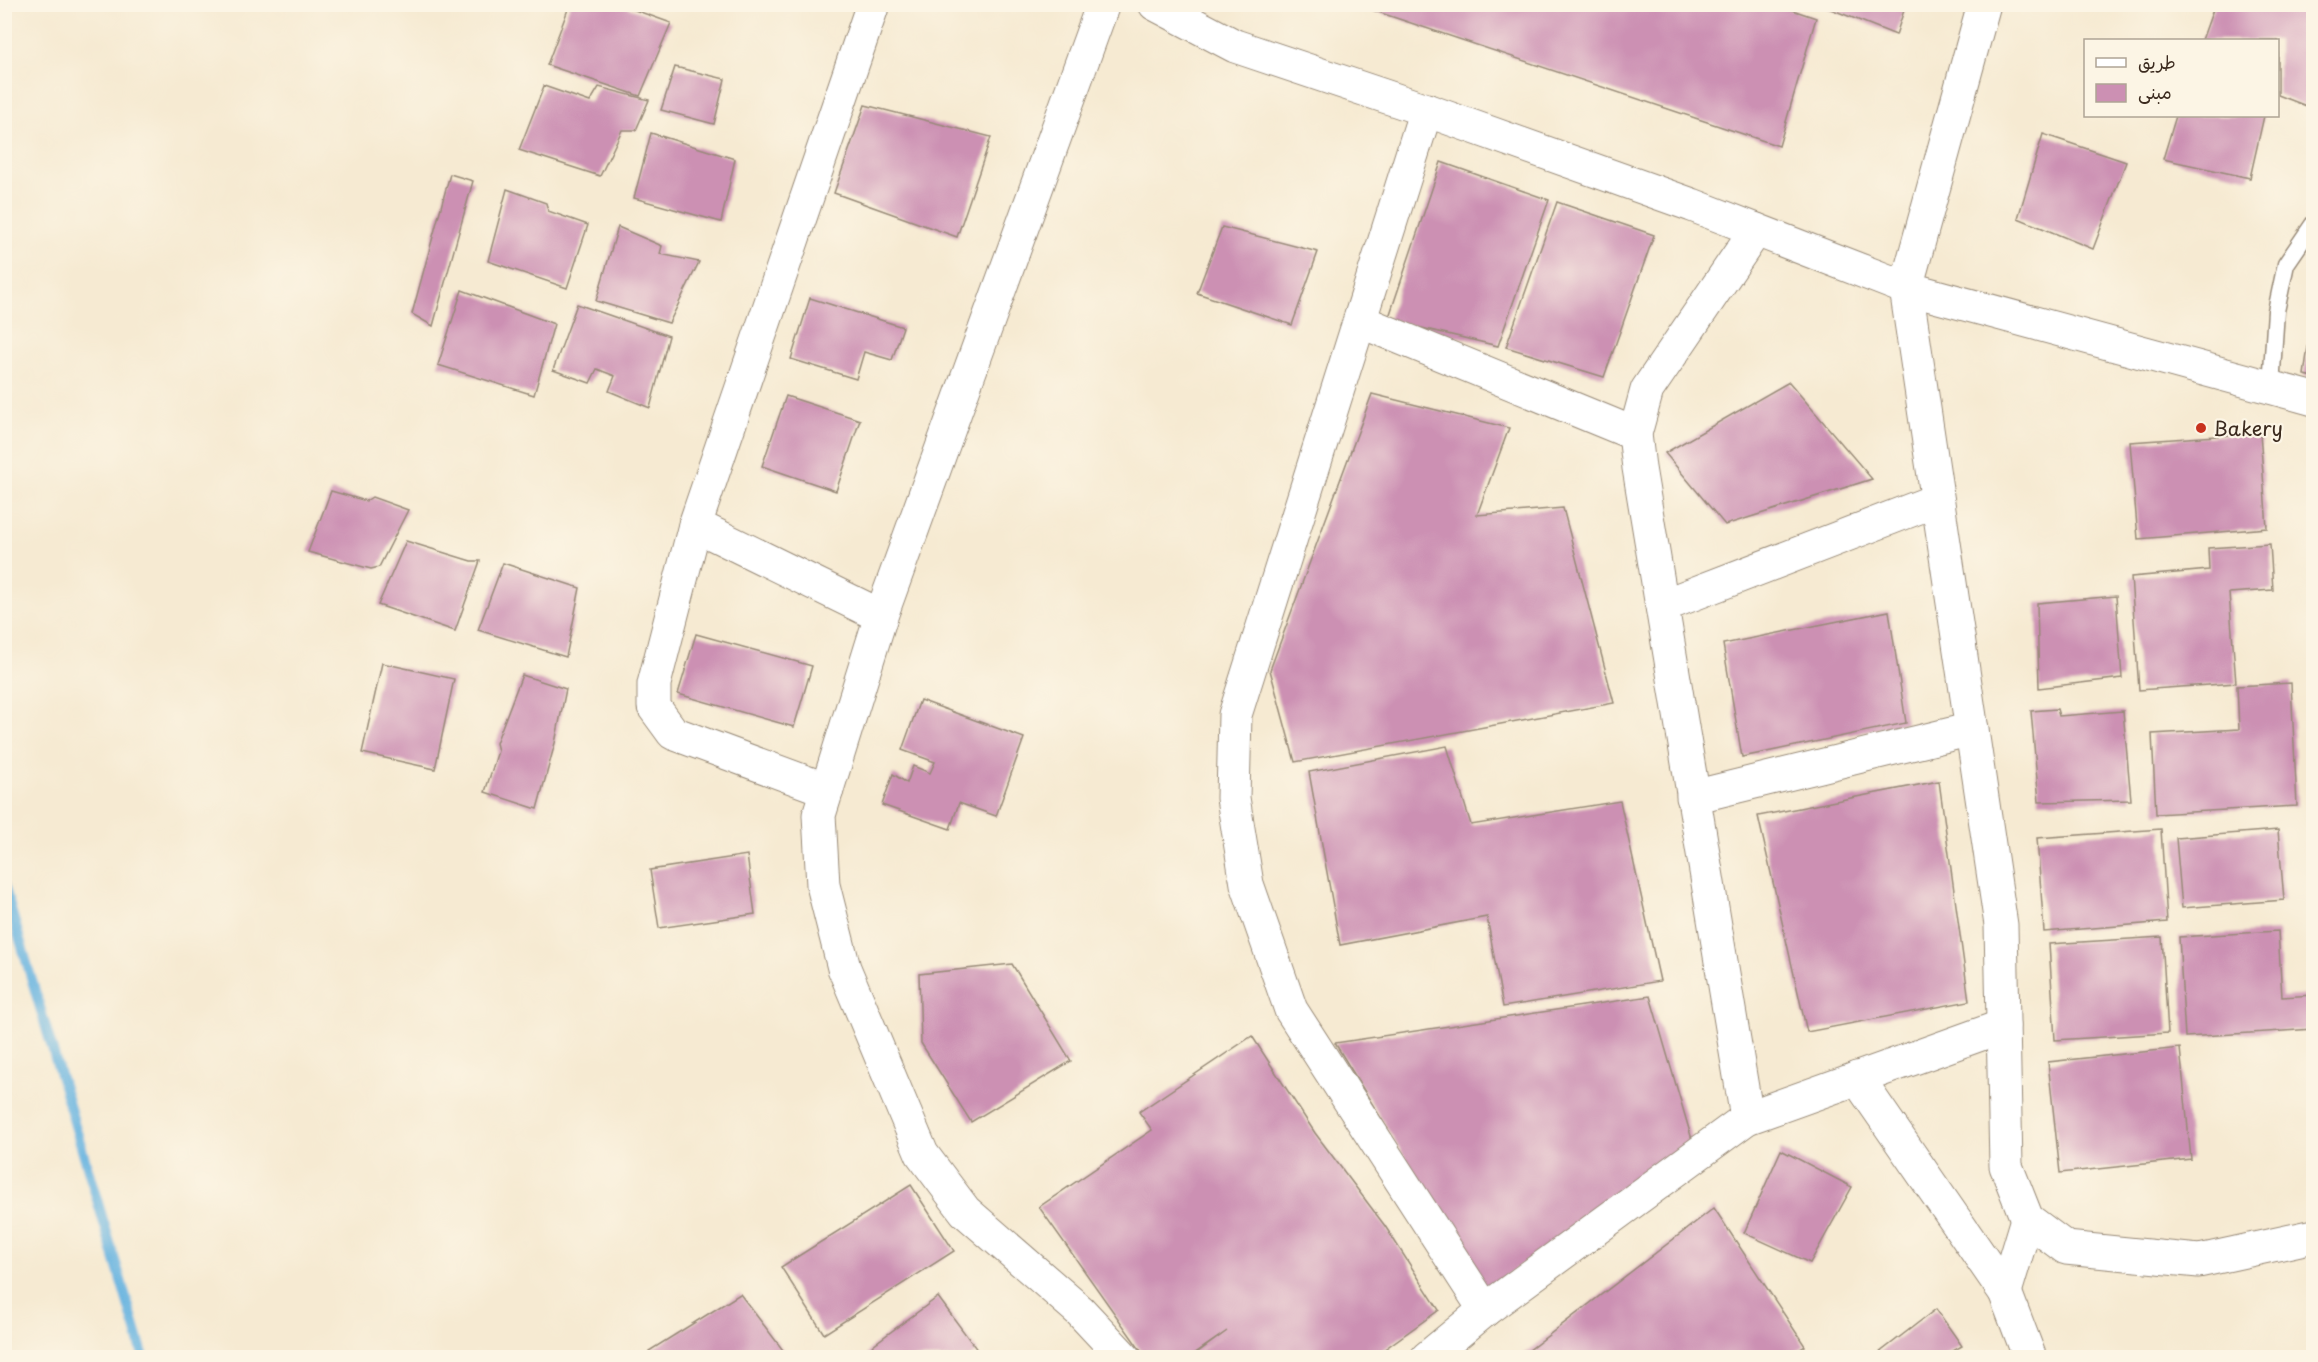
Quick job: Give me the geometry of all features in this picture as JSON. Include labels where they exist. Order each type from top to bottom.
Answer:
[{"type":"street","points":[[827,790],[673,733],[654,707],[654,684],[695,525],[873,4]]},
{"type":"street","points":[[1103,4],[881,616],[819,815],[823,885],[844,968],[922,1154],[965,1211],[1080,1311],[1124,1358]]},
{"type":"street","points":[[1155,4],[1235,46],[1426,110],[1692,205],[1906,288],[2313,399]]},
{"type":"street","points":[[1984,4],[1906,288],[2001,925],[2006,1166],[2027,1219],[2067,1248],[2199,1262],[2313,1236]]},
{"type":"street","points":[[1426,110],[1235,715],[1233,798],[1247,884],[1290,1010],[1485,1310]]},
{"type":"street","points":[[1747,1118],[1635,434],[1647,390],[1756,230]]},
{"type":"street","points":[[1360,321],[1635,434]]},
{"type":"street","points":[[1662,606],[1937,500]]},
{"type":"street","points":[[695,525],[881,616]]},
{"type":"street","points":[[1693,797],[1972,729]]},
{"type":"street","points":[[1426,1358],[1485,1310],[1747,1118],[2003,1026]]},
{"type":"street","points":[[1857,1078],[2005,1292],[2030,1358]]},
{"type":"street","points":[[2005,1292],[2027,1219]]},
{"type":"lane","points":[[2271,386],[2276,311],[2286,264],[2313,223]]},
{"type":"building","points":[[570,4],[618,4],[671,23],[640,96],[547,65]]},
{"type":"building","points":[[1354,4],[1775,4],[1816,18],[1779,146]]},
{"type":"building","points":[[1818,4],[1906,4],[1896,35]]},
{"type":"building","points":[[2215,4],[2314,4],[2314,109],[2279,95],[2279,39],[2202,39]]},
{"type":"building","points":[[675,67],[725,79],[714,124],[661,110]]},
{"type":"building","points":[[544,86],[590,102],[599,87],[649,100],[636,130],[622,130],[600,176],[519,150]]},
{"type":"building","points":[[865,105],[991,137],[957,237],[834,193]]},
{"type":"building","points":[[2176,117],[2264,117],[2250,178],[2163,159]]},
{"type":"building","points":[[651,133],[735,159],[721,222],[634,198]]},
{"type":"building","points":[[2043,134],[2126,162],[2093,249],[2018,218]]},
{"type":"building","points":[[1441,162],[1549,200],[1498,346],[1388,320]]},
{"type":"building","points":[[450,174],[473,181],[433,326],[412,314]]},
{"type":"building","points":[[507,189],[546,203],[548,211],[588,225],[567,288],[488,261]]},
{"type":"building","points":[[1557,202],[1654,235],[1604,377],[1506,347]]},
{"type":"building","points":[[618,227],[662,246],[660,254],[699,262],[669,323],[596,301]]},
{"type":"building","points":[[1222,227],[1318,252],[1292,325],[1197,293]]},
{"type":"building","points":[[462,290],[554,324],[534,395],[438,365]]},
{"type":"building","points":[[810,298],[903,327],[892,360],[864,352],[856,379],[791,359]]},
{"type":"building","points":[[577,304],[669,336],[650,408],[609,391],[615,376],[597,369],[590,383],[553,370]]},
{"type":"building","points":[[2312,319],[2314,320],[2314,377],[2304,375]]},
{"type":"building","points":[[1789,382],[1872,479],[1725,525],[1665,453]]},
{"type":"building","points":[[1372,394],[1509,428],[1477,515],[1563,508],[1614,703],[1295,762],[1270,670]]},
{"type":"building","points":[[786,396],[860,420],[836,491],[762,466]]},
{"type":"building","points":[[2260,433],[2267,528],[2138,539],[2130,442]]},
{"type":"building","points":[[331,491],[366,501],[372,497],[408,510],[379,567],[371,569],[308,552]]},
{"type":"building","points":[[406,541],[471,561],[480,561],[455,631],[378,605]]},
{"type":"building","points":[[2270,544],[2273,590],[2229,593],[2236,683],[2139,690],[2131,577],[2209,570],[2208,548]]},
{"type":"building","points":[[503,563],[580,588],[566,657],[478,630]]},
{"type":"building","points":[[2116,596],[2122,678],[2039,688],[2037,603]]},
{"type":"building","points":[[1889,611],[1906,723],[1742,757],[1723,644]]},
{"type":"building","points":[[696,634],[812,666],[794,727],[678,694]]},
{"type":"building","points":[[382,663],[454,679],[435,769],[362,753]]},
{"type":"building","points":[[522,675],[566,689],[555,743],[537,809],[485,792],[498,751],[496,743]]},
{"type":"building","points":[[2291,683],[2297,806],[2156,814],[2152,734],[2239,729],[2237,686]]},
{"type":"building","points":[[920,700],[1024,738],[996,816],[959,803],[950,829],[882,805],[893,774],[907,783],[913,766],[930,773],[935,762],[902,750]]},
{"type":"building","points":[[2057,709],[2059,716],[2123,711],[2131,800],[2039,802],[2031,711]]},
{"type":"building","points":[[1447,746],[1471,825],[1620,801],[1660,981],[1503,1007],[1487,917],[1340,945],[1309,772]]},
{"type":"building","points":[[1939,781],[1969,1001],[1807,1032],[1758,816]]},
{"type":"building","points":[[2161,829],[2167,922],[2044,932],[2037,838]]},
{"type":"building","points":[[2278,830],[2284,900],[2182,908],[2176,838]]},
{"type":"building","points":[[747,855],[755,914],[659,928],[650,870]]},
{"type":"building","points":[[2278,931],[2282,997],[2313,995],[2314,1029],[2185,1037],[2179,937]]},
{"type":"building","points":[[2162,937],[2168,1033],[2055,1040],[2049,944]]},
{"type":"building","points":[[1012,964],[1071,1061],[971,1122],[921,1043],[919,974]]},
{"type":"building","points":[[1650,996],[1693,1143],[1486,1290],[1335,1043]]},
{"type":"building","points":[[1252,1036],[1315,1133],[1385,1226],[1439,1310],[1372,1358],[1190,1358],[1227,1331],[1188,1358],[1146,1358],[1039,1207],[1152,1130],[1139,1112]]},
{"type":"building","points":[[2180,1048],[2191,1159],[2060,1173],[2048,1062]]},
{"type":"building","points":[[1781,1150],[1852,1187],[1810,1263],[1744,1233]]},
{"type":"building","points":[[911,1185],[954,1251],[824,1334],[781,1267]]},
{"type":"building","points":[[1714,1208],[1805,1346],[1787,1358],[1519,1358]]},
{"type":"building","points":[[740,1294],[789,1358],[653,1358],[649,1351]]},
{"type":"building","points":[[938,1297],[978,1351],[969,1358],[865,1358],[873,1345]]},
{"type":"building","points":[[1936,1309],[1962,1346],[1941,1358],[1886,1358],[1879,1353]]},
{"type":"waterway","points":[[4,886],[144,1358]]},
{"type":"place","name":"Bakery","points":[[2201,428]]}]
